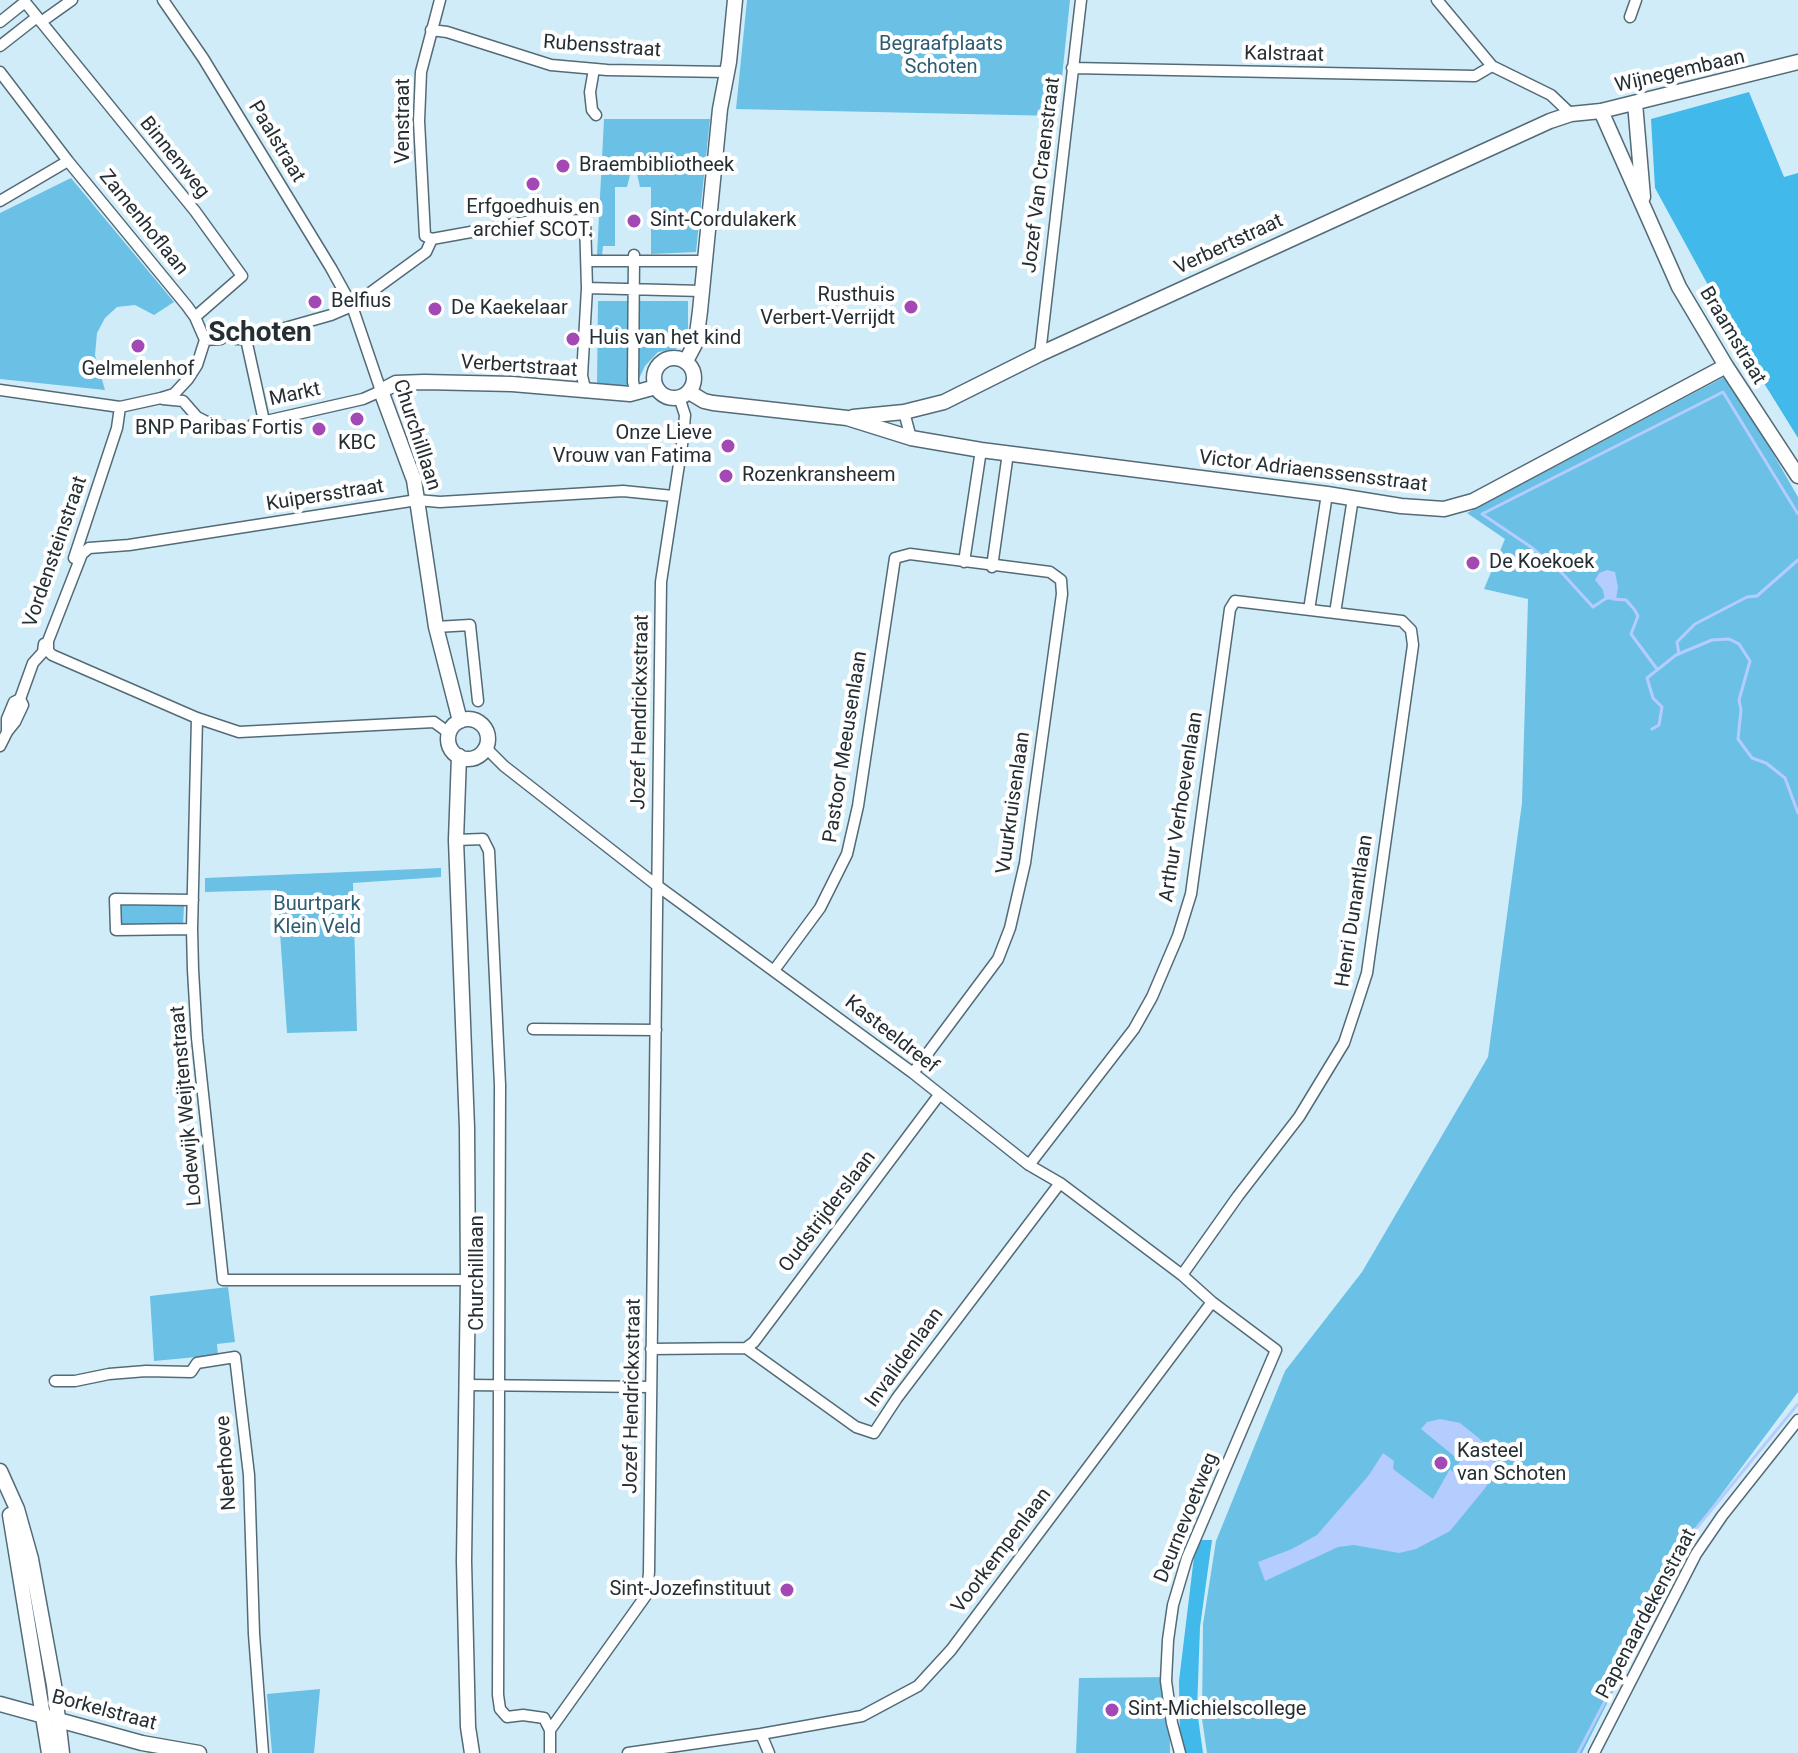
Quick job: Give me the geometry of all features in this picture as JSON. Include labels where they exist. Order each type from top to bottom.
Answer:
[{"type":"street","points":[[0,46],[72,0]]},
{"type":"street","name":"Paalstraat","points":[[163,0],[235,110],[352,306]]},
{"type":"street","name":"Venstraat","points":[[432,239],[425,236],[419,121],[421,72],[440,0]]},
{"type":"street","points":[[686,361],[696,342],[735,0]]},
{"type":"street","name":"Jozef Van Craenstraat","points":[[1040,354],[1081,0]]},
{"type":"street","points":[[1437,0],[1492,66],[1551,95],[1571,114]]},
{"type":"street","points":[[1630,17],[1636,0]]},
{"type":"street","points":[[0,22],[25,2],[39,20]]},
{"type":"street","name":"Binnenweg","points":[[39,20],[195,211],[242,276],[195,317]]},
{"type":"street","name":"Rubensstraat","points":[[431,30],[447,32],[551,65],[726,72]]},
{"type":"street","name":"Wijnegembaan","points":[[1571,114],[1601,111],[1798,62]]},
{"type":"street","name":"Kalstraat","points":[[1072,68],[1475,76],[1492,66]]},
{"type":"street","points":[[594,69],[590,92],[592,110],[596,115]]},
{"type":"street","name":"Zamenhoflaan","points":[[0,72],[195,317],[205,340]]},
{"type":"street","name":"Braamstraat","points":[[1633,169],[1635,103]]},
{"type":"street","name":"Braamstraat","points":[[1601,111],[1633,169],[1645,209],[1679,287],[1798,476]]},
{"type":"street","name":"Verbertstraat","points":[[847,418],[904,412],[944,402],[1040,354],[1511,138],[1571,114]]},
{"type":"street","points":[[0,201],[68,161]]},
{"type":"street","points":[[432,239],[526,222],[585,220],[588,261],[582,376],[586,392]]},
{"type":"street","name":"Markt","points":[[381,391],[363,399],[258,422],[241,339],[331,315],[352,306],[426,252],[432,239]]},
{"type":"street","points":[[588,261],[634,258],[705,261]]},
{"type":"street","points":[[634,258],[633,382],[636,393]]},
{"type":"street","points":[[587,288],[702,291]]},
{"type":"street","name":"Churchilllaan","points":[[352,306],[414,480],[436,627],[460,721]]},
{"type":"street","points":[[0,390],[120,407],[161,398],[174,394],[188,379],[197,365],[205,340],[221,339]]},
{"type":"street","points":[[656,387],[654,374],[661,362],[673,357],[686,361],[694,372],[694,379],[684,394]]},
{"type":"street","name":"Victor Adriaenssensstraat","points":[[911,438],[981,450],[1444,509],[1473,501],[1726,366]]},
{"type":"street","name":"Verbertstraat","points":[[381,391],[396,383],[424,382],[512,384],[586,392],[636,393],[656,387],[665,396],[684,394],[713,403],[847,418],[911,438]]},
{"type":"street","name":"Jozef Hendrickxstraat","points":[[550,1730],[647,1594],[661,582],[685,415],[684,394]]},
{"type":"street","points":[[161,398],[183,401],[197,417],[213,425],[239,428]]},
{"type":"street","name":"Vordensteinstraat","points":[[0,746],[7,732],[7,719],[14,702],[20,699],[33,663],[43,652],[45,635],[117,428],[120,407]]},
{"type":"street","points":[[904,412],[911,438]]},
{"type":"street","points":[[964,562],[981,450]]},
{"type":"street","points":[[992,567],[1008,453]]},
{"type":"street","name":"Kuipersstraat","points":[[82,554],[89,548],[129,545],[417,500],[440,502],[623,491],[673,496]]},
{"type":"street","points":[[1309,610],[1327,494]]},
{"type":"street","points":[[1335,613],[1353,498]]},
{"type":"street","name":"Vordensteinstraat","points":[[82,554],[48,641],[48,651],[197,718]]},
{"type":"street","name":"Vuurkruisenlaan","points":[[895,558],[910,554],[992,567],[1050,572],[1061,580],[1062,594],[1025,863],[1010,928],[998,959],[913,1073]]},
{"type":"street","name":"Pastoor Meeusenlaan","points":[[775,969],[820,908],[847,854],[858,806],[895,558]]},
{"type":"street","name":"Henri Dunantlaan","points":[[1182,1275],[1299,1117],[1344,1043],[1367,973],[1413,645],[1411,630],[1402,621],[1235,601]]},
{"type":"street","name":"Arthur Verhoevenlaan","points":[[1029,1165],[1134,1029],[1152,997],[1178,936],[1191,894],[1230,609],[1235,601]]},
{"type":"street","points":[[436,627],[470,625],[478,701]]},
{"type":"street","points":[[197,718],[239,732],[434,722],[449,733]]},
{"type":"street","name":"Lodewijk Weijtenstraat","points":[[197,718],[192,929],[197,1038],[223,1280],[468,1280]]},
{"type":"street","points":[[474,720],[485,728],[488,735],[486,748],[477,757],[459,756],[450,747],[449,733],[460,721],[474,720]]},
{"type":"street","name":"Kasteeldreef","points":[[486,748],[504,766],[655,884],[775,969],[1029,1165],[1060,1183],[1182,1275],[1276,1350]]},
{"type":"street","name":"Churchilllaan","points":[[459,756],[456,840],[467,1128],[465,1576],[468,1727],[472,1753]]},
{"type":"street","name":"Churchilllaan","points":[[456,840],[483,839],[489,851],[500,1085],[498,1695],[500,1709],[507,1717],[523,1715],[544,1718],[550,1730]]},
{"type":"street","points":[[192,929],[116,930],[115,899],[193,900]]},
{"type":"street","points":[[533,1029],[656,1030]]},
{"type":"street","name":"Oudstrijderslaan","points":[[746,1348],[754,1342],[939,1095]]},
{"type":"street","name":"Invalidenlaan","points":[[746,1348],[856,1427],[874,1433],[897,1398],[1060,1183]]},
{"type":"street","name":"Voorkempenlaan","points":[[761,1734],[862,1716],[918,1686],[951,1650],[1212,1302]]},
{"type":"street","points":[[651,1349],[746,1348]]},
{"type":"street","name":"Deurnevoetweg","points":[[1180,1753],[1166,1681],[1173,1605],[1187,1558],[1276,1350]]},
{"type":"street","name":"Neerhoeve","points":[[55,1381],[122,1373],[191,1372],[197,1363],[235,1357],[249,1475],[253,1619],[263,1753]]},
{"type":"street","points":[[467,1385],[651,1387]]},
{"type":"street","name":"Papenaardekenstraat","points":[[1594,1753],[1696,1554],[1798,1420]]},
{"type":"street","points":[[1,1473],[17,1509],[31,1559],[49,1656],[49,1753]]},
{"type":"street","name":"Borkelstraat","points":[[0,1704],[142,1743],[199,1753]]},
{"type":"street","points":[[50,1717],[62,1753]]},
{"type":"street","points":[[550,1730],[550,1753]]},
{"type":"street","points":[[628,1753],[761,1734],[769,1753]]},
{"type":"green space","name":"Begraafplaats Schoten","points":[[747,0],[1070,0],[1058,116],[736,109]]},
{"type":"green space","points":[[604,119],[710,119],[696,252],[651,254],[651,187],[640,187],[637,174],[630,175],[627,187],[615,187],[615,246],[603,246],[602,256],[597,255]]},
{"type":"green space","points":[[71,178],[174,302],[154,315],[135,305],[117,307],[105,318],[97,333],[95,355],[105,390],[0,379],[0,213]]},
{"type":"green space","points":[[598,301],[688,301],[688,331],[676,349],[658,352],[645,366],[636,385],[597,385]]},
{"type":"green space","points":[[1728,375],[1798,497],[1798,1392],[1694,1531],[1582,1753],[1207,1753],[1202,1719],[1203,1624],[1216,1541],[1285,1371],[1362,1272],[1488,1057],[1522,803],[1528,599],[1484,589],[1505,539],[1467,513]]},
{"type":"green space","name":"Buurtpark Klein Veld","points":[[441,868],[441,877],[353,883],[357,1031],[287,1033],[277,890],[205,892],[205,878]]},
{"type":"green space","points":[[120,905],[184,906],[183,926],[119,925]]},
{"type":"green space","points":[[228,1287],[235,1342],[217,1344],[218,1355],[154,1361],[150,1296]]},
{"type":"green space","points":[[1169,1677],[1170,1753],[1076,1753],[1079,1678]]},
{"type":"green space","points":[[320,1689],[314,1753],[272,1753],[267,1694]]},
{"type":"shaded area","points":[[1749,92],[1784,177],[1798,173],[1798,438],[1744,351],[1655,188],[1651,119]]},
{"type":"shaded area","points":[[1607,570],[1615,572],[1618,587],[1616,599],[1605,600],[1603,590],[1595,580],[1599,573]]},
{"type":"shaded area","points":[[1440,1419],[1460,1423],[1486,1444],[1494,1458],[1486,1487],[1450,1531],[1416,1549],[1399,1553],[1354,1545],[1338,1547],[1265,1581],[1258,1562],[1317,1535],[1369,1475],[1383,1453],[1394,1461],[1393,1469],[1433,1499],[1450,1469],[1453,1472],[1460,1461],[1421,1429],[1427,1422]]},
{"type":"shaded area","points":[[1196,1540],[1212,1540],[1200,1627],[1197,1710],[1203,1753],[1180,1753],[1179,1681]]},
{"type":"waterway","points":[[1605,599],[1593,607],[1562,573],[1531,547],[1482,514],[1723,392],[1798,514]]},
{"type":"waterway","points":[[1679,654],[1677,642],[1695,624],[1747,597],[1757,596],[1798,560]]},
{"type":"waterway","points":[[1613,599],[1626,600],[1634,609],[1638,616],[1631,634],[1657,669]]},
{"type":"waterway","points":[[1652,729],[1659,725],[1662,707],[1653,698],[1647,678],[1676,655],[1712,640],[1729,639],[1739,644],[1750,661],[1739,700],[1738,739],[1752,758],[1766,763],[1785,778],[1798,813]]},
{"type":"waterway","points":[[1578,1753],[1694,1531],[1798,1404]]},
{"type":"place","name":"Braembibliotheek","points":[[563,166]]},
{"type":"place","name":"Erfgoedhuis en archief SCOT.","points":[[533,184]]},
{"type":"place","name":"Sint-Cordulakerk","points":[[634,221]]},
{"type":"place","name":"Belfius","points":[[315,302]]},
{"type":"place","name":"Rusthuis Verbert-Verrijdt","points":[[911,307]]},
{"type":"place","name":"De Kaekelaar","points":[[435,309]]},
{"type":"place","name":"Huis van het kind","points":[[573,339]]},
{"type":"place","name":"Gelmelenhof","points":[[138,346]]},
{"type":"place","name":"KBC","points":[[357,419]]},
{"type":"place","name":"BNP Paribas Fortis","points":[[319,429]]},
{"type":"place","name":"Onze Lieve Vrouw van Fatima","points":[[728,446]]},
{"type":"place","name":"Rozenkransheem","points":[[726,476]]},
{"type":"place","name":"De Koekoek","points":[[1473,563]]},
{"type":"place","name":"Kasteel van Schoten","points":[[1441,1463]]},
{"type":"place","name":"Sint-Jozefinstituut","points":[[787,1590]]},
{"type":"place","name":"Sint-Michielscollege","points":[[1112,1710]]},
{"type":"district","name":"Schoten","points":[[260,334]]}]
